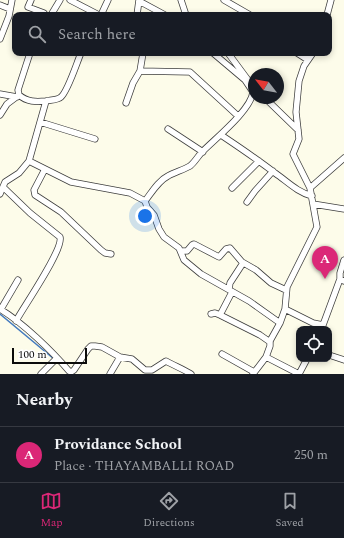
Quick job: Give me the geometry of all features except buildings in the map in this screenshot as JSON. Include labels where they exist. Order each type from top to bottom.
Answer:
[{"type":"street","points":[[0,39],[6,25],[12,0]]},
{"type":"street","points":[[31,0],[28,7],[39,12]]},
{"type":"street","points":[[49,12],[60,0]]},
{"type":"street","points":[[70,0],[94,12]]},
{"type":"street","points":[[102,12],[108,0]]},
{"type":"street","points":[[137,12],[139,0],[160,12]]},
{"type":"street","points":[[181,0],[185,12]]},
{"type":"street","points":[[224,0],[232,2],[241,12]]},
{"type":"street","points":[[328,12],[331,0]]},
{"type":"street","points":[[0,5],[10,8]]},
{"type":"street","points":[[18,96],[18,90],[29,56]]},
{"type":"street","points":[[0,94],[18,96],[32,101],[46,101],[63,96],[79,56]]},
{"type":"street","points":[[126,103],[140,70],[142,56]]},
{"type":"street","points":[[145,201],[161,180],[190,166],[221,135],[246,107],[253,96],[253,92],[244,80],[216,56]]},
{"type":"street","points":[[230,56],[248,79]]},
{"type":"street","points":[[302,56],[308,60]]},
{"type":"street","points":[[222,354],[254,373],[266,357],[270,342],[280,323],[285,309],[287,287],[317,227],[310,188],[293,154],[299,139],[296,112],[299,81],[304,66],[311,56]]},
{"type":"street","points":[[140,70],[190,72],[238,116]]},
{"type":"street","points":[[0,115],[7,104],[18,96]]},
{"type":"street","points":[[0,194],[3,183],[19,173],[29,161],[46,101]]},
{"type":"street","points":[[271,104],[298,130]]},
{"type":"street","points":[[40,122],[95,139]]},
{"type":"street","points":[[168,129],[203,152]]},
{"type":"street","points":[[221,135],[302,193],[312,196]]},
{"type":"street","points":[[310,188],[344,158]]},
{"type":"street","points":[[29,161],[71,182],[130,193],[145,201],[145,204],[154,214],[159,229],[164,237],[181,251],[184,260],[190,266],[230,291],[249,300],[280,323]]},
{"type":"street","points":[[232,188],[259,161]]},
{"type":"street","points":[[45,169],[34,190],[35,195],[61,212],[101,250],[105,253],[111,254]]},
{"type":"street","points":[[247,202],[255,191],[274,172]]},
{"type":"street","points":[[3,183],[30,212],[60,237],[61,240],[53,260],[16,321]]},
{"type":"street","points":[[313,204],[344,209]]},
{"type":"street","points":[[181,251],[187,251],[194,244],[219,257],[226,249],[230,248],[236,257],[243,263],[256,270],[271,283],[286,290]]},
{"type":"street","points":[[322,326],[342,280],[340,273],[344,260]]},
{"type":"street","points":[[220,315],[230,291],[230,283],[243,263]]},
{"type":"street","points":[[18,280],[1,309],[73,373],[92,346],[102,347],[120,357],[132,359],[145,370],[152,370],[166,361],[191,374]]},
{"type":"street","points":[[285,309],[320,326]]},
{"type":"street","points":[[211,314],[215,313],[220,315],[256,333],[270,342]]},
{"type":"street","points":[[332,356],[344,360]]},
{"type":"street","points":[[110,374],[120,357]]},
{"type":"street","points":[[266,357],[299,374],[305,362]]},
{"type":"street","points":[[41,374],[56,359]]},
{"type":"waterway","points":[[0,314],[54,359]]},
{"type":"place","name":"Providance School","points":[[325,279]]}]
